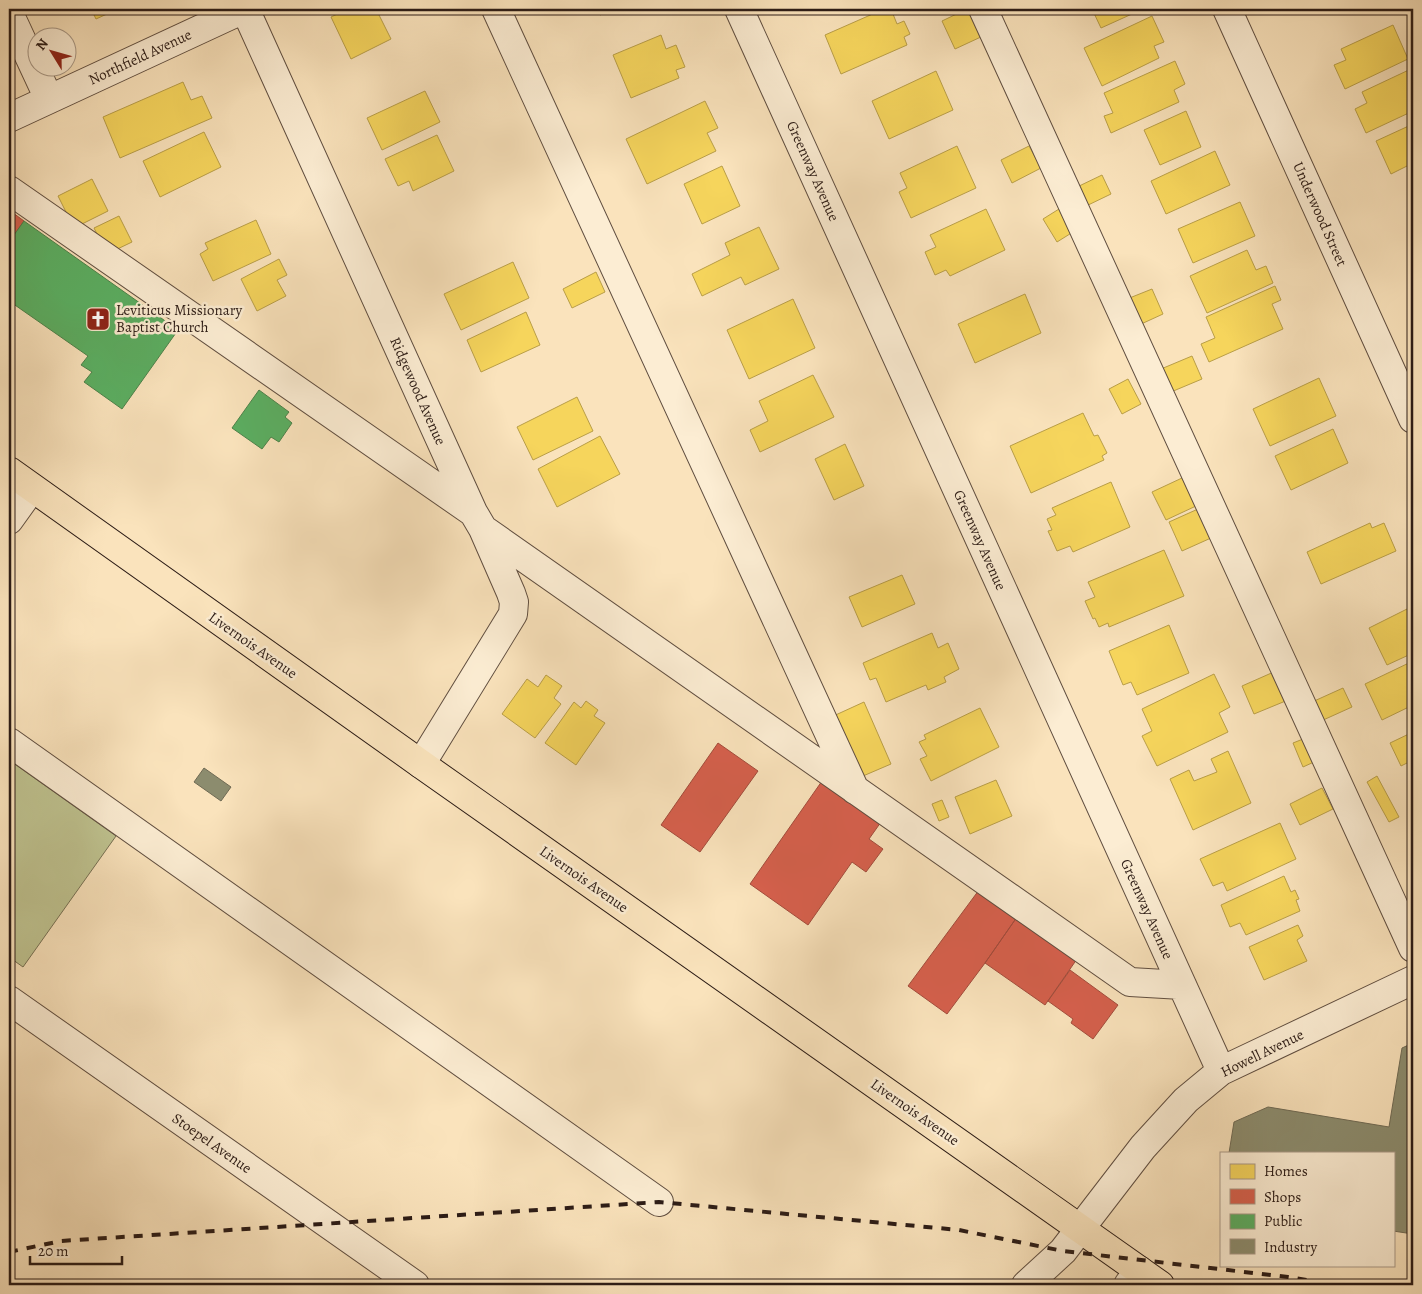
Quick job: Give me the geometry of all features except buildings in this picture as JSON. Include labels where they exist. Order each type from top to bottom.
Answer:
[{"type":"main road","name":"Livernois Avenue","points":[[9,472],[1081,1229],[1142,1280]]},
{"type":"street","name":"Northfield Avenue","points":[[9,118],[245,9]]},
{"type":"street","name":"Ridgewood Avenue","points":[[245,9],[514,602],[513,614],[421,764]]},
{"type":"street","points":[[496,9],[855,790]]},
{"type":"street","name":"Greenway Avenue","points":[[739,9],[1221,1072]]},
{"type":"street","points":[[983,9],[1413,948]]},
{"type":"street","name":"Underwood Street","points":[[1227,9],[1413,419]]},
{"type":"street","points":[[9,13],[49,99]]},
{"type":"street","points":[[9,190],[855,790],[1130,982],[1182,985]]},
{"type":"street","points":[[9,520],[32,488]]},
{"type":"street","points":[[9,742],[658,1202]]},
{"type":"street","name":"Howell Avenue","points":[[1026,1285],[1063,1251],[1143,1147],[1186,1100],[1221,1072],[1413,980]]},
{"type":"street","name":"Stoepel Avenue","points":[[9,1000],[415,1285]]},
{"type":"green space","points":[[9,760],[116,836],[23,967],[9,957]]},
{"type":"railway","points":[[9,1252],[61,1241],[659,1202],[959,1230],[1063,1251],[1288,1277],[1336,1285]]},
{"type":"place","name":"Leviticus Missionary Baptist Church","points":[[98,319]]}]
